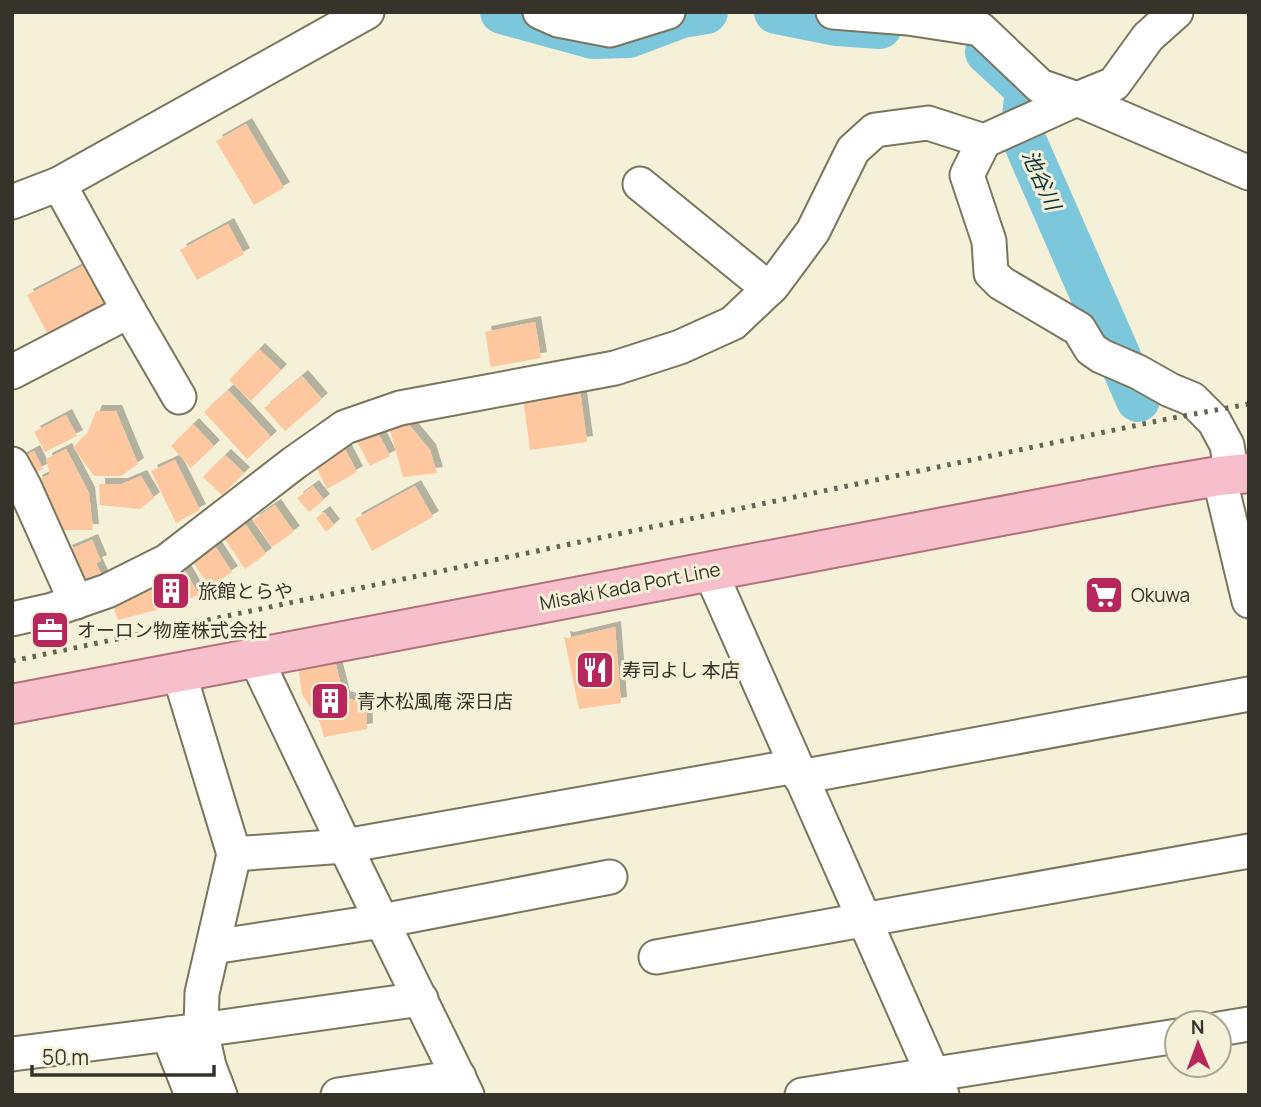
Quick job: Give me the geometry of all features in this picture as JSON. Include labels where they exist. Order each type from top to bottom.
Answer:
[{"type":"main road","name":"Misaki Kada Port Line","points":[[12,704],[710,571],[1234,475]]},
{"type":"street","points":[[12,202],[59,184],[367,12]]},
{"type":"street","points":[[540,12],[558,20],[610,30],[668,12]]},
{"type":"street","points":[[835,12],[984,21],[1040,86],[1077,99],[1249,173]]},
{"type":"street","points":[[1176,12],[1148,37],[1114,84],[984,141],[967,174],[989,241],[991,273],[1001,283],[1079,329],[1091,348],[1101,356],[1192,399],[1214,421],[1227,445],[1234,475],[1238,564],[1249,601]]},
{"type":"street","points":[[12,620],[52,610],[107,591],[167,561],[293,463],[345,428],[400,408],[615,369],[680,347],[733,323],[769,289],[813,231],[853,150],[875,130],[928,123],[984,141]]},
{"type":"street","points":[[59,184],[179,397]]},
{"type":"street","points":[[640,184],[769,289]]},
{"type":"street","points":[[12,372],[129,311]]},
{"type":"street","points":[[16,481],[76,602]]},
{"type":"street","points":[[710,571],[938,1085]]},
{"type":"street","points":[[256,659],[463,1086],[338,1095]]},
{"type":"street","points":[[179,673],[234,855],[202,993],[201,1030],[209,1066],[220,1095]]},
{"type":"street","points":[[234,855],[345,846],[1249,694]]},
{"type":"street","points":[[656,957],[1249,851]]},
{"type":"street","points":[[213,947],[382,921],[610,877]]},
{"type":"street","points":[[12,1054],[421,999]]},
{"type":"street","points":[[168,1034],[192,1095]]},
{"type":"street","points":[[802,1095],[938,1085],[1163,1039]]},
{"type":"building","points":[[246,124],[284,188],[254,205],[216,141]]},
{"type":"building","points":[[228,224],[244,254],[197,280],[180,250]]},
{"type":"building","points":[[85,265],[105,303],[47,333],[27,295]]},
{"type":"building","points":[[535,322],[541,358],[491,367],[485,332]]},
{"type":"building","points":[[259,349],[281,370],[251,401],[229,380]]},
{"type":"building","points":[[302,376],[322,399],[285,431],[264,408]]},
{"type":"building","points":[[228,390],[271,437],[247,459],[204,412]]},
{"type":"building","points":[[580,390],[587,442],[530,450],[523,397]]},
{"type":"building","points":[[96,411],[116,411],[138,464],[121,476],[94,476],[73,447],[87,434]]},
{"type":"building","points":[[66,415],[77,436],[45,452],[34,432]]},
{"type":"building","points":[[405,420],[430,450],[437,473],[403,477],[389,426]]},
{"type":"building","points":[[193,424],[214,446],[191,468],[171,446]]},
{"type":"building","points":[[376,429],[390,456],[370,466],[356,440]]},
{"type":"building","points":[[66,449],[89,493],[93,530],[58,530],[36,481],[50,474],[46,459]]},
{"type":"building","points":[[345,449],[357,472],[327,489],[315,465]]},
{"type":"building","points":[[34,451],[43,469],[25,478],[16,461]]},
{"type":"building","points":[[225,455],[244,473],[222,495],[203,477]]},
{"type":"building","points":[[175,460],[200,510],[176,523],[151,471]]},
{"type":"building","points":[[141,476],[154,498],[140,509],[100,505],[99,484],[122,484]]},
{"type":"building","points":[[313,486],[324,500],[309,512],[297,498]]},
{"type":"building","points":[[415,486],[433,517],[372,551],[355,519]]},
{"type":"building","points":[[275,505],[294,532],[272,547],[253,520]]},
{"type":"building","points":[[324,512],[334,525],[326,532],[316,518]]},
{"type":"building","points":[[241,518],[266,554],[245,569],[220,532]]},
{"type":"building","points":[[92,540],[101,561],[96,563],[103,578],[82,586],[66,551]]},
{"type":"building","points":[[215,546],[232,572],[210,587],[192,561]]},
{"type":"building","name":"旅館とらや","points":[[182,565],[199,595],[118,620],[113,606],[152,588]]},
{"type":"building","name":"寿司よし 本店","points":[[615,627],[621,703],[579,709],[564,637]]},
{"type":"building","name":"青木松風庵 深日店","points":[[335,661],[344,697],[366,704],[367,729],[324,737],[320,723],[302,694],[298,666]]},
{"type":"waterway","name":"池谷川","points":[[502,12],[593,37],[629,36],[682,16],[706,12]]},
{"type":"waterway","name":"池谷川","points":[[776,12],[836,24],[880,27]]},
{"type":"waterway","name":"池谷川","points":[[987,52],[1027,89],[1022,135],[1138,400]]},
{"type":"railway","points":[[12,661],[1249,404]]},
{"type":"place","name":"旅館とらや","points":[[171,591]]},
{"type":"place","name":"Okuwa","points":[[1104,595]]},
{"type":"place","name":"オーロン物産株式会社","points":[[50,630]]},
{"type":"place","name":"寿司よし 本店","points":[[595,670]]},
{"type":"place","name":"青木松風庵 深日店","points":[[330,701]]}]
